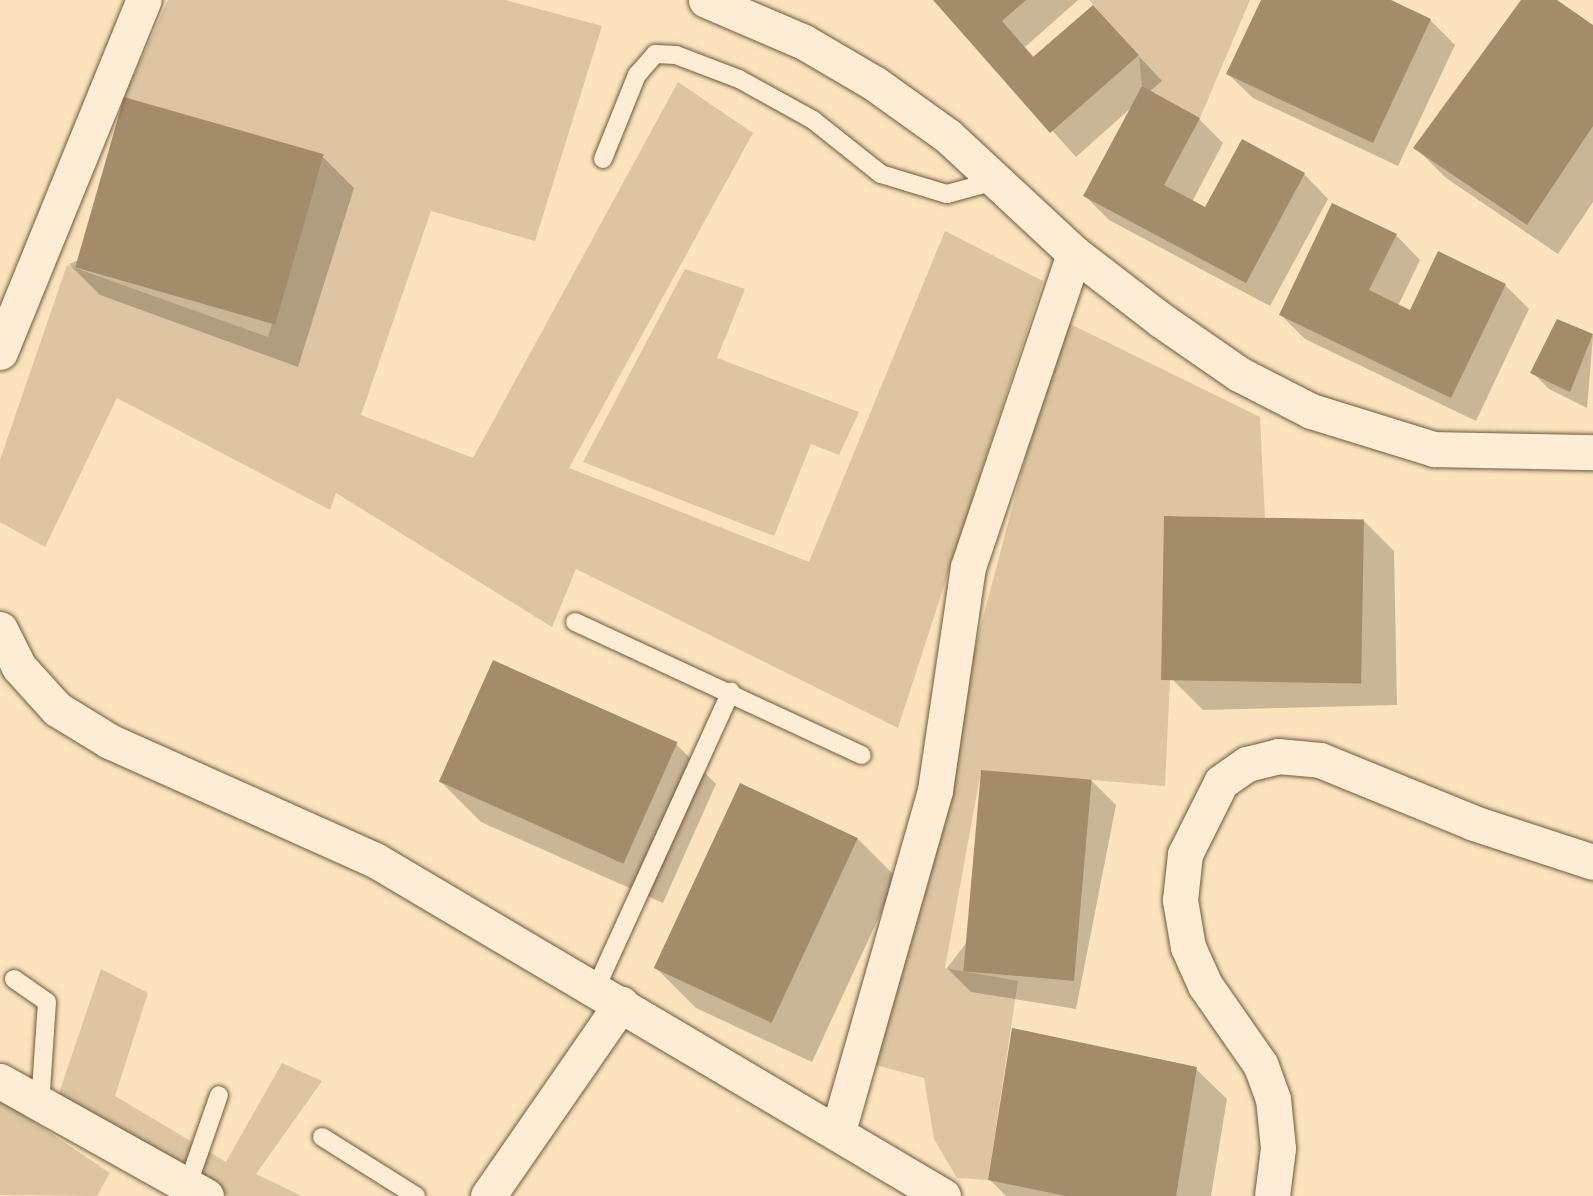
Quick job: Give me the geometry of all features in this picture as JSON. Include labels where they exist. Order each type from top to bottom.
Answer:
[{"type":"street","points":[[0,352],[144,0]]},
{"type":"street","points":[[706,0],[804,42],[874,83],[999,180],[1074,253],[1239,374],[1341,423],[1434,449],[1593,453]]},
{"type":"street","points":[[838,1131],[935,790],[968,567],[1074,253]]},
{"type":"street","points":[[0,629],[19,667],[57,709],[109,741],[375,860],[838,1131],[943,1196]]},
{"type":"street","points":[[1272,1196],[1278,1148],[1273,1099],[1260,1064],[1205,985],[1188,947],[1180,900],[1185,854],[1221,782],[1247,764],[1278,756],[1320,760],[1593,862]]},
{"type":"street","points":[[488,1196],[608,997]]},
{"type":"street","points":[[0,1081],[197,1191]]},
{"type":"lane","points":[[603,159],[637,75],[655,54],[676,55],[739,79],[813,120],[881,174],[947,194],[999,180]]},
{"type":"lane","points":[[575,622],[862,755]]},
{"type":"lane","points":[[608,997],[731,692]]},
{"type":"lane","points":[[13,979],[47,1002],[40,1105]]},
{"type":"lane","points":[[197,1191],[219,1095]]},
{"type":"lane","points":[[322,1137],[416,1196]]},
{"type":"shaded area","points":[[168,0],[505,0],[602,26],[535,241],[431,211],[361,415],[473,458],[678,82],[753,133],[569,468],[809,562],[945,231],[1043,281],[898,728],[576,569],[552,627],[336,493],[330,510],[117,398],[45,547],[0,522],[0,460],[67,265],[268,337],[324,156],[124,97]]},
{"type":"shaded area","points":[[1089,0],[1250,0],[1200,118],[1142,86],[1139,55]]},
{"type":"shaded area","points":[[685,269],[745,289],[717,358],[859,412],[839,455],[811,444],[774,536],[583,462]]},
{"type":"shaded area","points":[[1062,320],[1260,417],[1265,518],[1164,516],[1170,680],[1165,786],[981,771],[945,968],[1018,981],[988,1180],[957,1178],[934,1139],[924,1078],[865,1062]]},
{"type":"shaded area","points":[[101,969],[148,993],[115,1096],[226,1162],[282,1063],[322,1081],[256,1174],[302,1196],[229,1196],[56,1102]]},
{"type":"shaded area","points":[[0,1099],[110,1173],[97,1196],[0,1195]]},
{"type":"building","points":[[933,0],[1026,0],[1002,21],[1033,57],[1093,5],[1139,55],[1050,133]]},
{"type":"building","points":[[1261,0],[1391,0],[1431,19],[1373,143],[1226,74]]},
{"type":"building","points":[[1521,0],[1557,0],[1593,25],[1593,126],[1527,225],[1413,148]]},
{"type":"building","points":[[1142,86],[1200,118],[1164,185],[1205,207],[1242,139],[1305,173],[1246,283],[1083,196]]},
{"type":"building","points":[[124,97],[324,154],[275,324],[75,267]]},
{"type":"building","points":[[1332,203],[1397,234],[1369,290],[1410,310],[1438,251],[1506,284],[1451,398],[1279,315]]},
{"type":"building","points":[[1557,319],[1593,334],[1570,392],[1530,373]]},
{"type":"building","points":[[1164,516],[1364,519],[1361,683],[1161,680]]},
{"type":"building","points":[[493,660],[678,742],[623,864],[439,782]]},
{"type":"building","points":[[981,770],[1092,780],[1074,981],[963,971]]},
{"type":"building","points":[[740,783],[858,838],[772,1023],[654,968]]},
{"type":"building","points":[[1012,1028],[1197,1067],[1176,1196],[1066,1196],[988,1180]]}]
